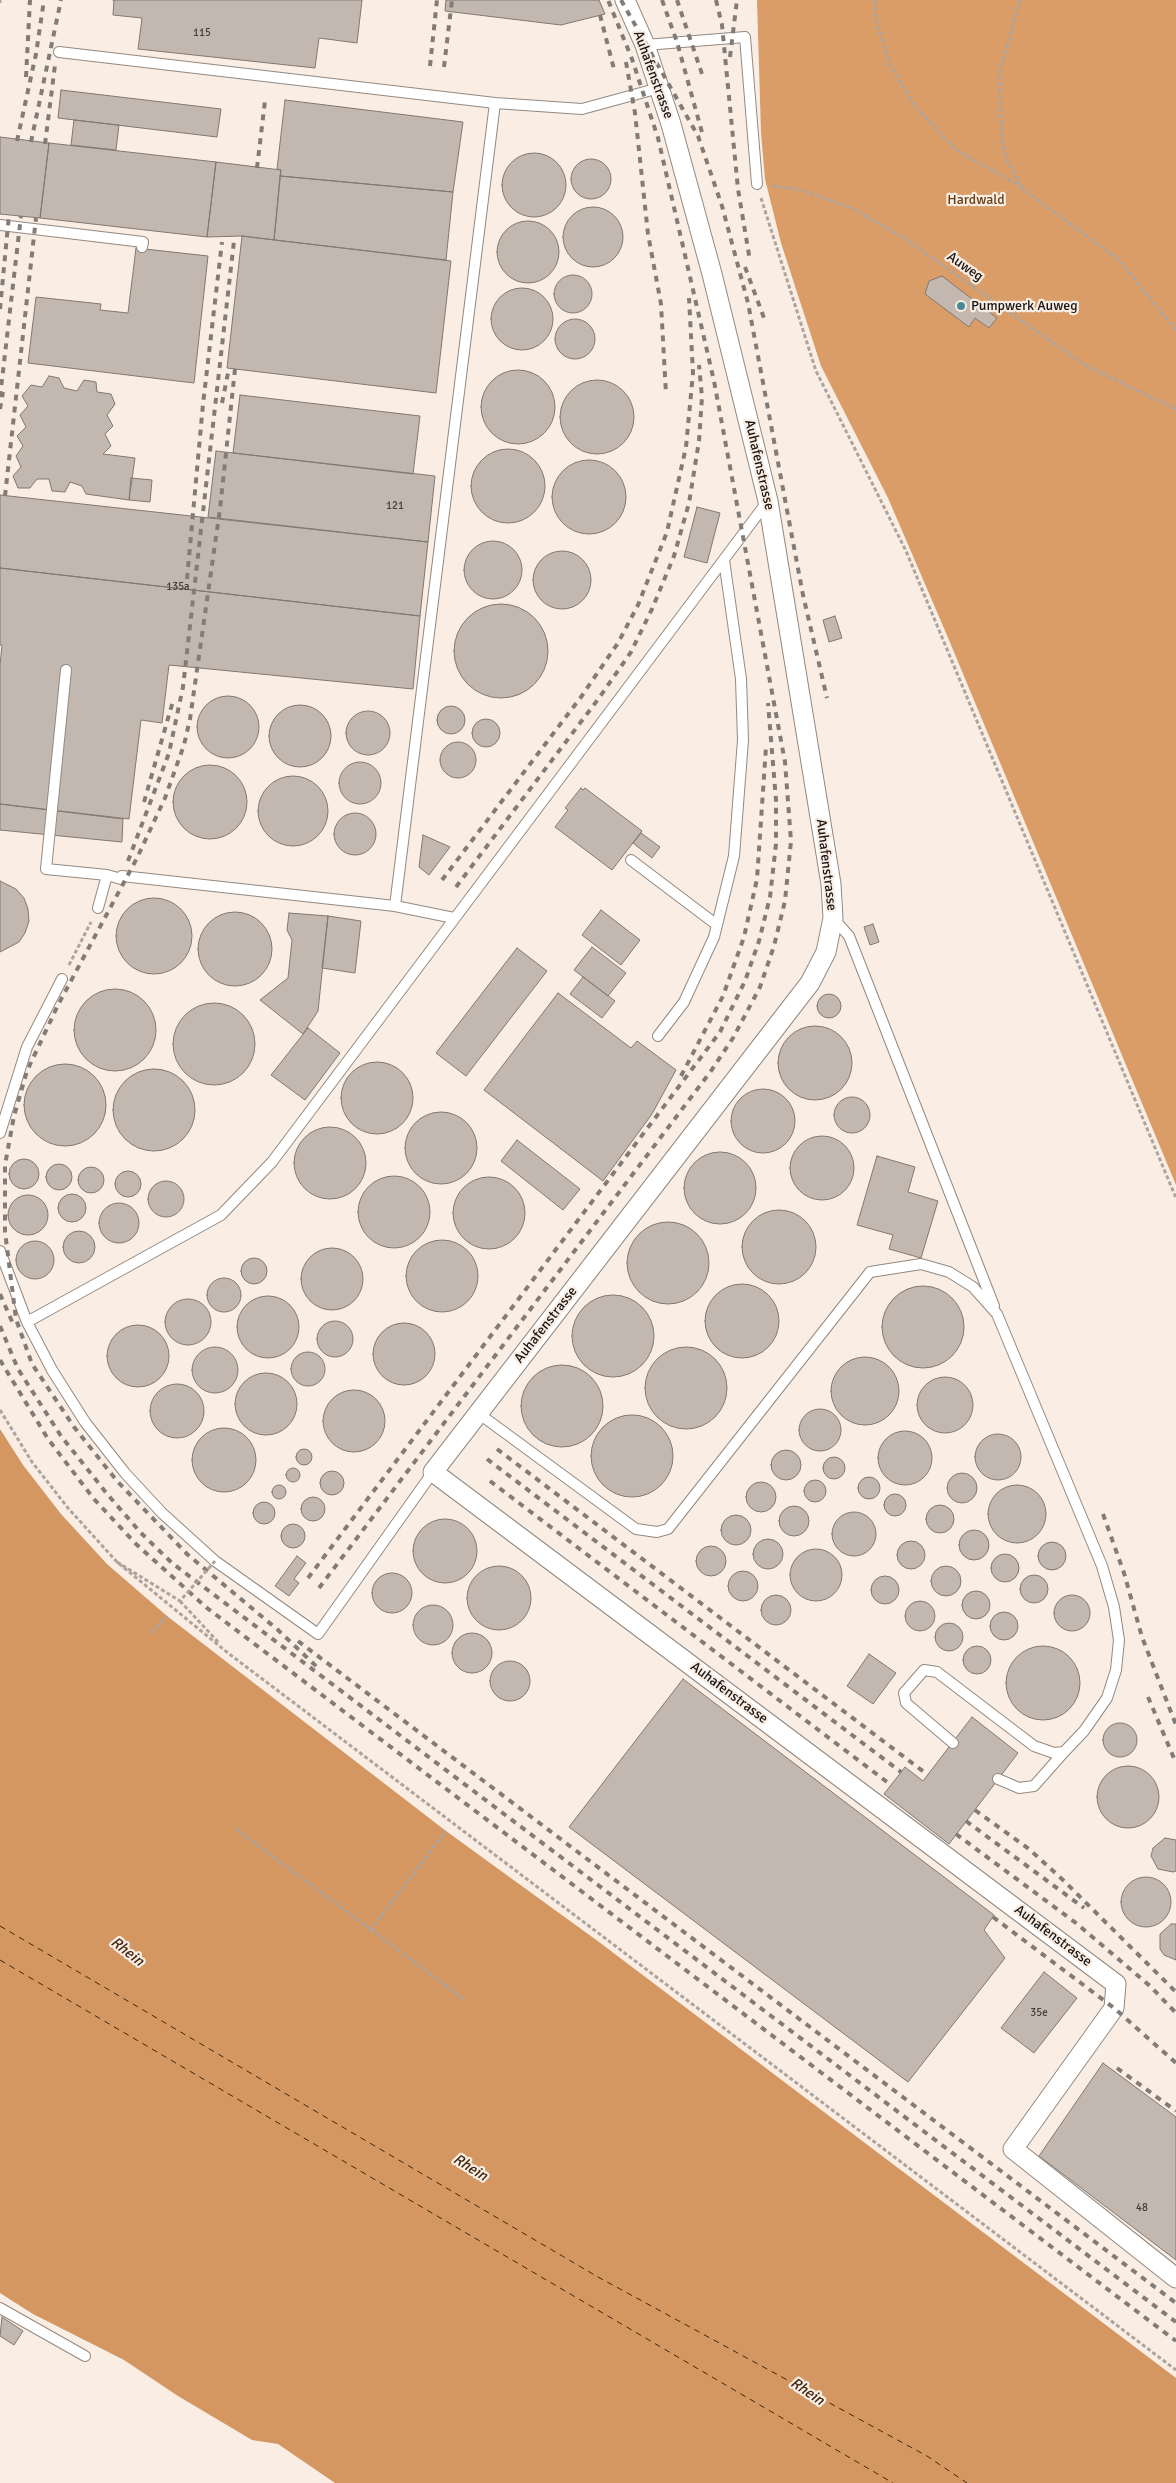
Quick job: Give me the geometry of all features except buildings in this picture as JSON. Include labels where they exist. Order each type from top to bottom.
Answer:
[{"type":"street","name":"Auhafenstrasse","points":[[625,0],[645,45],[660,88],[712,274],[768,501],[831,884],[833,918],[826,952],[810,983],[433,1472],[1116,1984],[1114,2008],[1013,2149],[1176,2278]]},
{"type":"lane","points":[[645,45],[745,37],[757,184]]},
{"type":"lane","points":[[60,52],[495,103],[582,109],[660,88]]},
{"type":"lane","points":[[395,906],[495,103]]},
{"type":"lane","points":[[0,225],[143,242],[142,247]]},
{"type":"lane","points":[[27,1322],[221,1215],[272,1162],[768,501]]},
{"type":"lane","points":[[658,1036],[684,1002],[714,937],[734,856],[743,740],[741,679],[724,560]]},
{"type":"lane","points":[[66,670],[46,869],[107,875],[121,880],[122,876],[395,906],[454,918]]},
{"type":"lane","points":[[631,860],[718,925]]},
{"type":"lane","points":[[98,908],[107,875]]},
{"type":"lane","points":[[833,918],[849,936],[997,1314],[1102,1566],[1114,1607],[1119,1640],[1116,1670],[1107,1698],[1084,1731],[1034,1786],[1019,1788],[998,1779]]},
{"type":"lane","points":[[0,1133],[28,1047],[62,980]]},
{"type":"lane","points":[[0,1251],[27,1322],[52,1370],[85,1422],[125,1473],[162,1514],[215,1561],[318,1634],[433,1472]]},
{"type":"lane","points":[[478,1413],[636,1529],[658,1532],[668,1529],[870,1272],[921,1264],[949,1272],[973,1286],[997,1314]]},
{"type":"lane","points":[[953,1743],[910,1707],[904,1698],[904,1693],[924,1670],[937,1672],[1034,1746],[1054,1753],[1064,1752]]},
{"type":"lane","points":[[0,2308],[85,2356]]},
{"type":"path","points":[[875,0],[875,16],[890,65],[915,106],[956,150],[1022,188],[1119,260],[1176,330]]},
{"type":"path","points":[[1020,0],[999,74],[1002,140],[1006,158],[1022,188]]},
{"type":"path","points":[[757,184],[816,371],[906,551],[1176,1198]]},
{"type":"path","name":"Auweg","points":[[757,184],[797,189],[852,208],[910,242],[1083,364],[1176,408]]},
{"type":"path","points":[[62,980],[98,908]]},
{"type":"path","points":[[0,1410],[32,1462],[68,1508],[117,1562],[228,1653],[1176,2370]]},
{"type":"path","points":[[180,1601],[215,1561]]},
{"type":"path","points":[[117,1562],[180,1601],[228,1653]]},
{"type":"path","points":[[152,1633],[167,1616]]},
{"type":"path","points":[[236,1829],[370,1931],[465,2000]]},
{"type":"path","points":[[370,1931],[446,1831]]},
{"type":"green space","name":"Hardwald","points":[[757,0],[1176,0],[1176,1185],[888,498],[821,366],[781,243],[765,179],[761,133]]},
{"type":"water","name":"Rhein","points":[[0,1429],[23,1465],[61,1514],[107,1564],[167,1616],[446,1831],[599,1942],[1176,2378],[1176,2483],[335,2483],[278,2444],[252,2440],[178,2396],[124,2360],[33,2314],[0,2293]]},
{"type":"ferry route","points":[[0,1926],[598,2277],[927,2456],[967,2483]]},
{"type":"ferry route","points":[[0,1960],[893,2483]]},
{"type":"railway","points":[[26,77],[30,0]]},
{"type":"railway","points":[[17,141],[36,54],[44,0]]},
{"type":"railway","points":[[31,142],[61,0]]},
{"type":"railway","points":[[430,66],[437,0]]},
{"type":"railway","points":[[444,67],[452,0]]},
{"type":"railway","points":[[319,1588],[711,1071],[733,1038],[760,987],[774,946],[785,901],[791,841],[785,762],[714,381],[658,138],[632,59],[608,0]]},
{"type":"railway","points":[[621,0],[698,136],[722,206],[748,303],[803,595],[827,698]]},
{"type":"railway","points":[[662,0],[677,42],[703,136]]},
{"type":"railway","points":[[677,0],[703,77]]},
{"type":"railway","points":[[716,0],[722,25],[738,189],[750,261]]},
{"type":"railway","points":[[730,57],[737,0]]},
{"type":"railway","points":[[600,15],[615,73]]},
{"type":"railway","points":[[626,62],[635,113],[648,234],[661,304],[666,394]]},
{"type":"railway","points":[[45,144],[55,65]]},
{"type":"railway","points":[[257,168],[265,101]]},
{"type":"railway","points":[[0,309],[9,215]]},
{"type":"railway","points":[[0,397],[21,216]]},
{"type":"railway","points":[[5,496],[36,218]]},
{"type":"railway","points":[[128,861],[169,753],[183,687],[234,241]]},
{"type":"railway","points":[[187,579],[203,404],[222,242]]},
{"type":"railway","points":[[745,267],[764,318]]},
{"type":"railway","points":[[442,880],[581,697],[618,643],[638,605],[667,532],[686,447],[693,373],[689,298]]},
{"type":"railway","points":[[456,887],[599,698],[631,652],[652,609],[674,556],[689,503],[699,441],[702,397],[699,365]]},
{"type":"railway","points":[[222,403],[229,368]]},
{"type":"railway","points":[[235,369],[220,509],[190,719],[184,745],[165,798],[137,858],[58,1005],[27,1071],[14,1116],[5,1165],[5,1232],[16,1319],[32,1364],[74,1427],[117,1481],[187,1554],[278,1630],[317,1667]]},
{"type":"railway","points":[[0,409],[3,392]]},
{"type":"railway","points":[[144,802],[173,701]]},
{"type":"railway","points":[[308,1578],[720,1032],[745,981],[759,941],[770,897],[776,844],[776,800],[768,703]]},
{"type":"railway","points":[[681,1076],[723,996],[744,937],[757,879],[766,747]]},
{"type":"railway","points":[[0,1294],[14,1326]]},
{"type":"railway","points":[[0,1326],[18,1369],[61,1436],[141,1533],[172,1563],[1176,2322]]},
{"type":"railway","points":[[0,1360],[48,1439],[94,1499],[136,1544],[207,1608],[1176,2341]]},
{"type":"railway","points":[[497,1449],[928,1775]]},
{"type":"railway","points":[[487,1459],[901,1772]]},
{"type":"railway","points":[[490,1481],[891,1785]]},
{"type":"railway","points":[[1103,1514],[1124,1573],[1142,1637],[1176,1725]]},
{"type":"railway","points":[[298,1641],[1176,2303]]},
{"type":"railway","points":[[1148,1697],[1176,1763]]},
{"type":"railway","points":[[975,1810],[1029,1849],[1176,1992]]},
{"type":"railway","points":[[966,1821],[1084,1908]]},
{"type":"railway","points":[[956,1834],[1076,1923],[1150,1986],[1176,2013]]},
{"type":"railway","points":[[993,1917],[1114,2008],[1176,2063]]},
{"type":"railway","points":[[1117,2068],[1176,2111]]},
{"type":"place","name":"Pumpwerk Auweg","points":[[961,306]]}]
